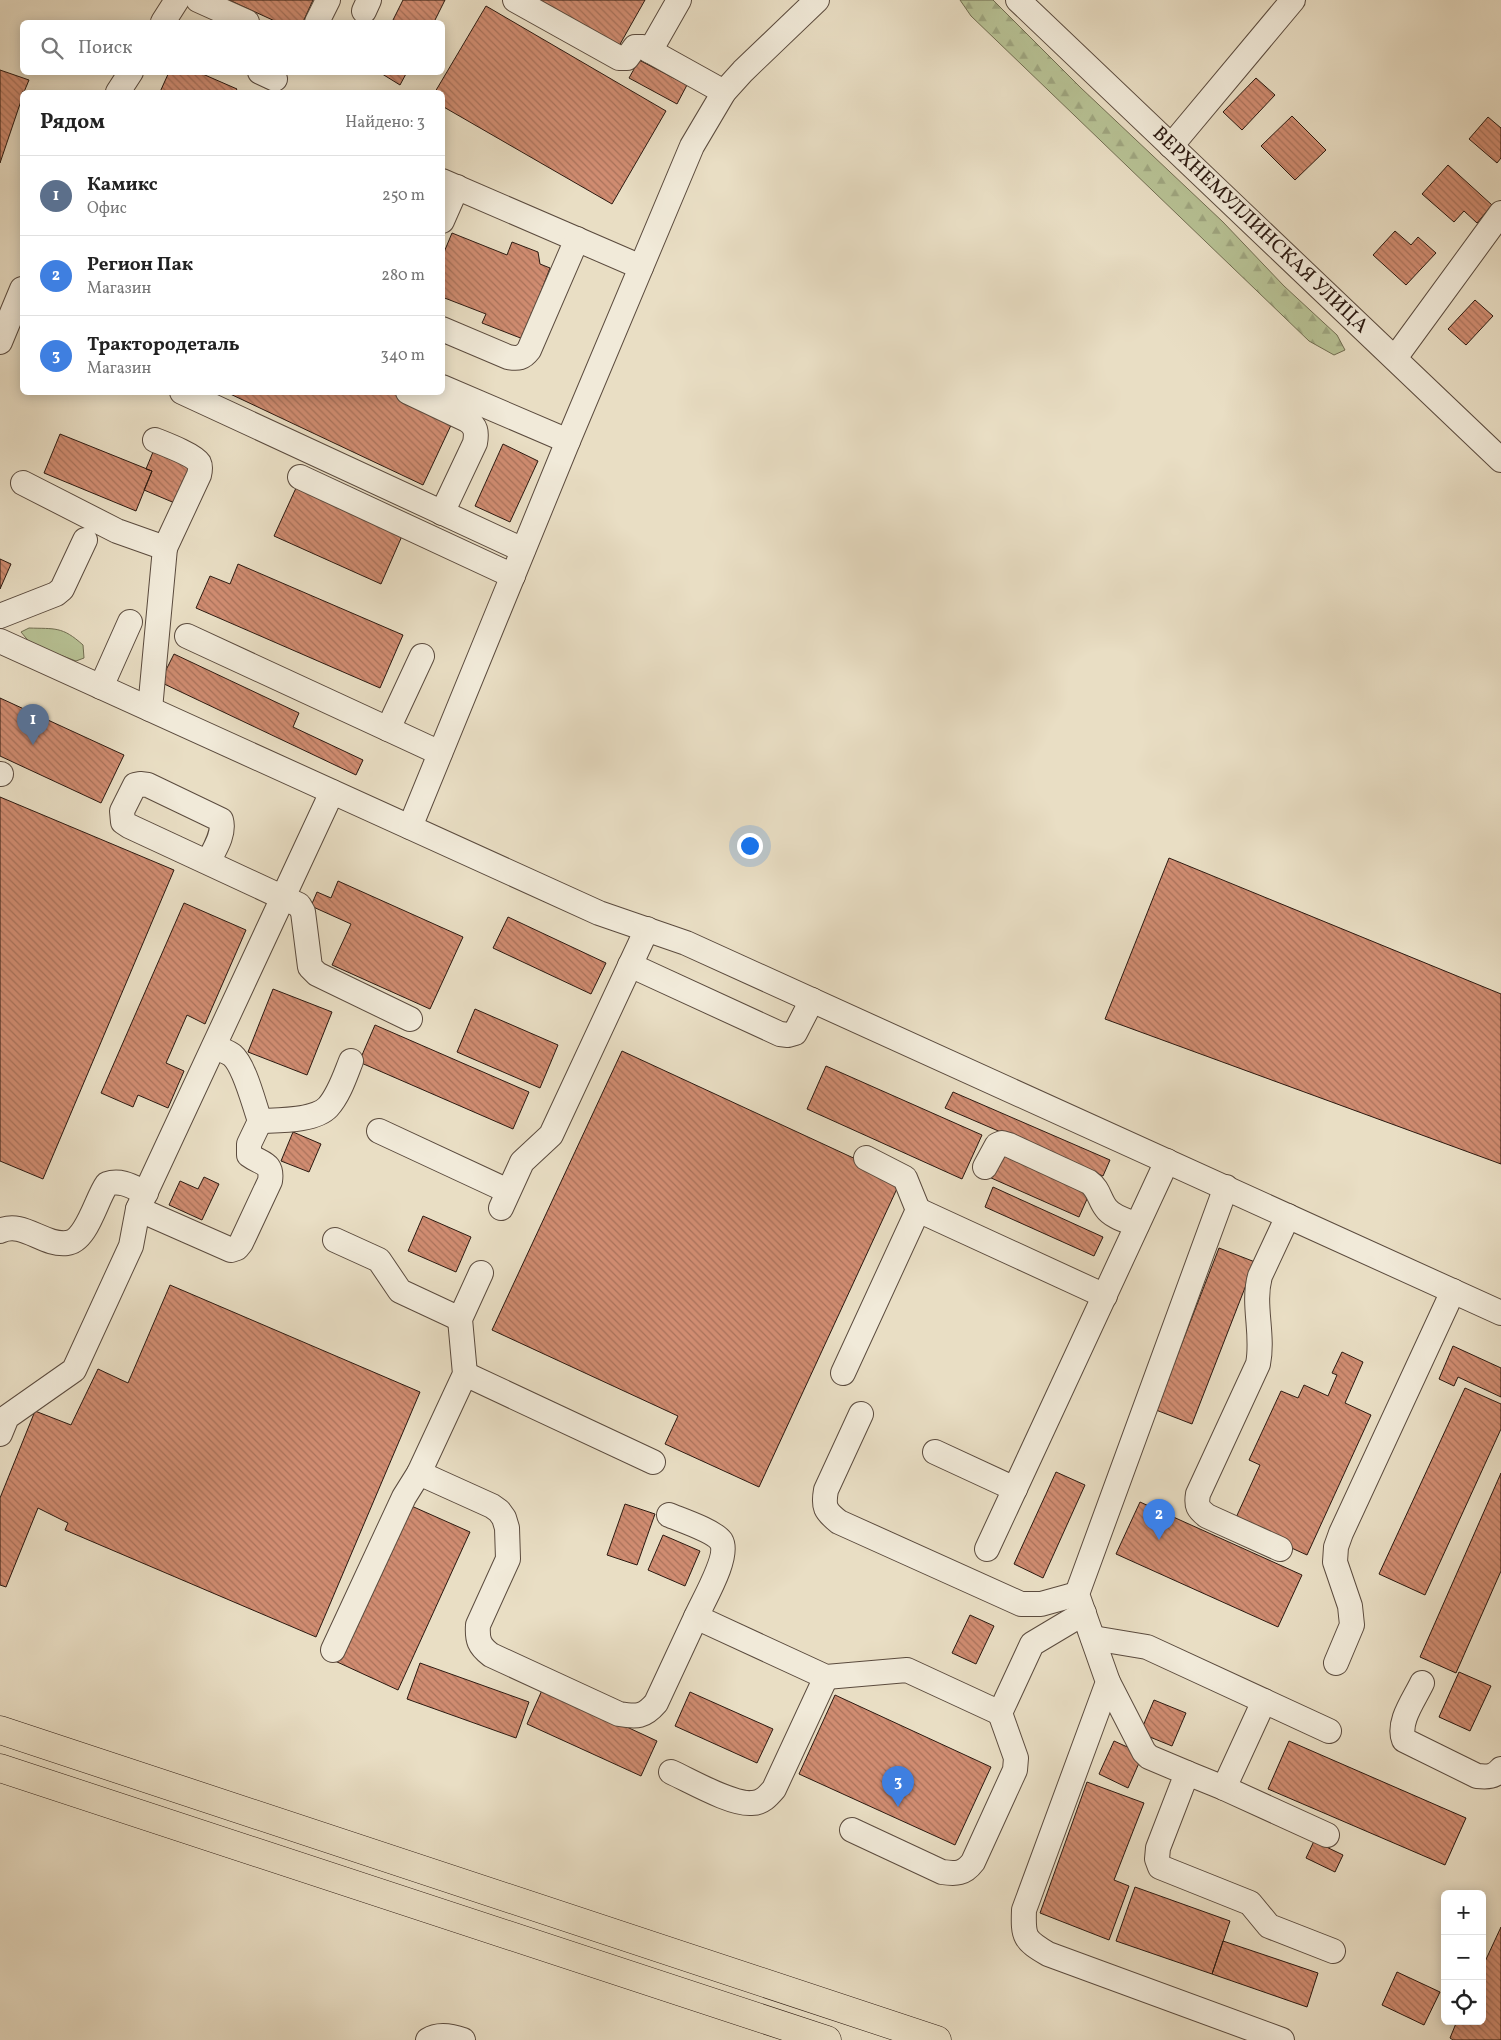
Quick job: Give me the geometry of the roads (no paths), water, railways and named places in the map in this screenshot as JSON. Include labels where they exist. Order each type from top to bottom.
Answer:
[{"type":"highway","points":[[0,1730],[937,2040]]},
{"type":"highway","points":[[0,1768],[827,2040]]},
{"type":"street","points":[[164,20],[177,0]]},
{"type":"street","points":[[198,0],[243,20]]},
{"type":"street","points":[[318,20],[328,0]]},
{"type":"street","points":[[515,0],[619,58],[627,58],[632,50],[638,46],[724,92]]},
{"type":"street","points":[[410,827],[568,441],[692,146],[724,92],[743,71],[817,0]]},
{"type":"street","name":"ВЕРХНЕМУЛЛИНСКАЯ УЛИЦА","points":[[1018,0],[1501,460]]},
{"type":"street","points":[[1171,146],[1293,0]]},
{"type":"street","points":[[650,52],[674,2]]},
{"type":"street","points":[[119,90],[129,75]]},
{"type":"street","points":[[445,207],[450,184],[641,267]]},
{"type":"street","points":[[1394,358],[1501,213]]},
{"type":"street","points":[[445,330],[508,357],[517,359],[524,356],[529,350],[577,239]]},
{"type":"street","points":[[0,342],[20,294]]},
{"type":"street","points":[[445,388],[568,441]]},
{"type":"street","points":[[188,395],[523,550]]},
{"type":"street","points":[[414,395],[474,424],[477,433],[475,443],[442,513]]},
{"type":"street","points":[[150,709],[165,548],[199,475],[200,467],[199,462],[192,457],[155,440]]},
{"type":"street","points":[[300,477],[513,576]]},
{"type":"street","points":[[23,483],[117,531],[165,548]]},
{"type":"street","points":[[0,616],[56,594],[62,589],[85,540]]},
{"type":"street","points":[[101,687],[130,622]]},
{"type":"street","points":[[187,636],[440,753]]},
{"type":"street","points":[[0,641],[600,913],[686,943],[1501,1312]]},
{"type":"street","points":[[388,729],[422,656]]},
{"type":"street","points":[[0,1434],[7,1417],[74,1370],[131,1246],[142,1201],[332,792]]},
{"type":"street","points":[[208,862],[299,905],[303,912],[310,967],[317,974],[410,1019]]},
{"type":"street","points":[[379,1131],[504,1199],[522,1162],[551,1135],[646,929]]},
{"type":"street","points":[[630,965],[780,1034],[788,1035],[795,1033],[812,1000]]},
{"type":"street","points":[[0,1231],[14,1227],[51,1242],[67,1244],[77,1241],[107,1184],[113,1181],[124,1183],[142,1201],[223,1248],[230,1250],[237,1248],[270,1181],[271,1173],[269,1168],[249,1155],[248,1150],[260,1121],[238,1062],[232,1056],[214,1046]]},
{"type":"street","points":[[260,1121],[308,1117],[318,1114],[327,1108],[334,1099],[351,1061]]},
{"type":"street","points":[[985,1168],[997,1145],[1009,1145],[1089,1182],[1095,1186],[1104,1207],[1109,1212],[1137,1225]]},
{"type":"street","points":[[866,1158],[905,1178],[918,1210],[1105,1296]]},
{"type":"street","points":[[987,1549],[1167,1161]]},
{"type":"street","points":[[852,1830],[942,1872],[954,1874],[966,1871],[973,1862],[1015,1770],[1014,1753],[1000,1713],[1032,1644],[1080,1604],[1226,1188]]},
{"type":"street","points":[[843,1373],[918,1210]]},
{"type":"street","points":[[1280,1549],[1207,1516],[1199,1510],[1197,1503],[1198,1494],[1258,1364],[1260,1353],[1256,1300],[1257,1286],[1288,1216]]},
{"type":"street","points":[[335,1240],[379,1260],[400,1291],[460,1318]]},
{"type":"street","points":[[333,1650],[404,1497],[419,1473],[465,1374],[460,1318],[481,1274]]},
{"type":"street","points":[[1336,1663],[1352,1626],[1352,1616],[1335,1562],[1339,1540],[1453,1291]]},
{"type":"street","points":[[465,1374],[653,1462]]},
{"type":"street","points":[[861,1414],[826,1490],[824,1503],[828,1513],[839,1522],[1021,1604],[1080,1604]]},
{"type":"street","points":[[935,1452],[1015,1489]]},
{"type":"street","points":[[419,1473],[492,1506],[499,1510],[504,1518],[507,1528],[508,1559],[478,1626],[477,1637],[481,1647],[491,1655],[619,1714],[634,1716],[647,1712],[656,1703],[722,1560],[723,1548],[720,1541],[713,1535],[669,1515]]},
{"type":"street","points":[[1080,1604],[1108,1682],[1144,1752],[1149,1758],[1224,1788],[1327,1835]]},
{"type":"street","points":[[696,1616],[826,1677],[907,1670],[1000,1713]]},
{"type":"street","points":[[1093,1638],[1147,1647],[1329,1731]]},
{"type":"street","points":[[671,1772],[736,1802],[752,1804],[765,1799],[774,1789],[826,1677]]},
{"type":"street","points":[[1108,1682],[1024,1910],[1023,1929],[1029,1943],[1048,1954],[1282,2040]]},
{"type":"street","points":[[1422,1683],[1404,1722],[1401,1733],[1404,1740],[1477,1776],[1488,1777],[1496,1775],[1501,1769]]},
{"type":"street","points":[[1224,1788],[1264,1701]]},
{"type":"street","points":[[1187,1773],[1158,1848],[1157,1859],[1160,1867],[1250,1903],[1269,1926],[1333,1951]]},
{"type":"street","points":[[428,2040],[433,2037],[443,2036],[463,2040]]},
{"type":"place","name":"Камикс","points":[[33,745]]},
{"type":"place","name":"Регион Пак","points":[[1159,1540]]},
{"type":"place","name":"Трактородеталь","points":[[898,1807]]}]
